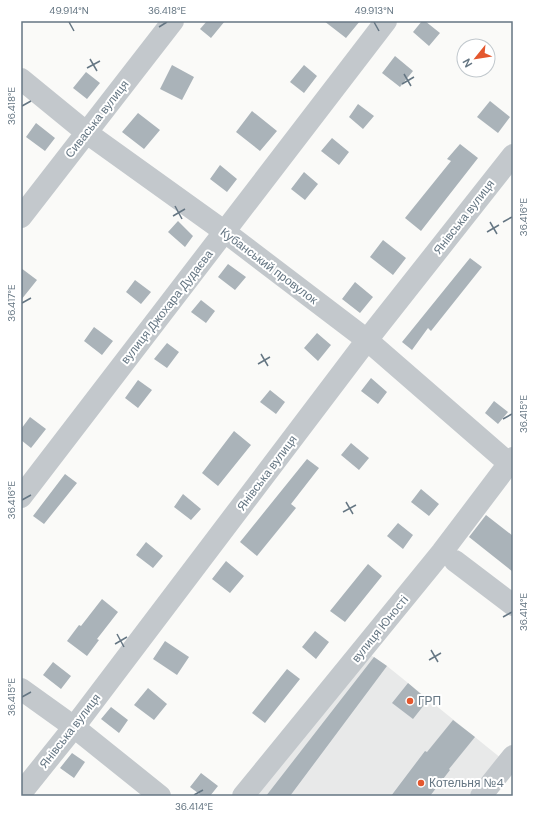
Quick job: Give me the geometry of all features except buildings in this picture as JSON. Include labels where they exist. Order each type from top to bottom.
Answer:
[{"type":"street","name":"Сиваська вулиця","points":[[21,217],[173,21]]},
{"type":"street","name":"вулиця Джохара Дудаєва","points":[[21,497],[386,21]]},
{"type":"street","name":"Кубанський провулок","points":[[21,79],[87,133],[225,232],[367,340],[512,463]]},
{"type":"street","name":"Янівська вулиця","points":[[21,792],[74,727],[367,340],[513,154]]},
{"type":"street","name":"вулиця Юності","points":[[243,796],[442,552],[512,463]]},
{"type":"street","points":[[455,561],[513,605]]},
{"type":"street","points":[[21,689],[74,727],[160,796]]},
{"type":"street","points":[[481,796],[513,756]]},
{"type":"shaded area","points":[[362,651],[387,666],[507,763],[481,796],[243,796]]},
{"type":"place","name":"ГРП","points":[[410,701]]},
{"type":"place","name":"Котельня №4","points":[[421,783]]}]
